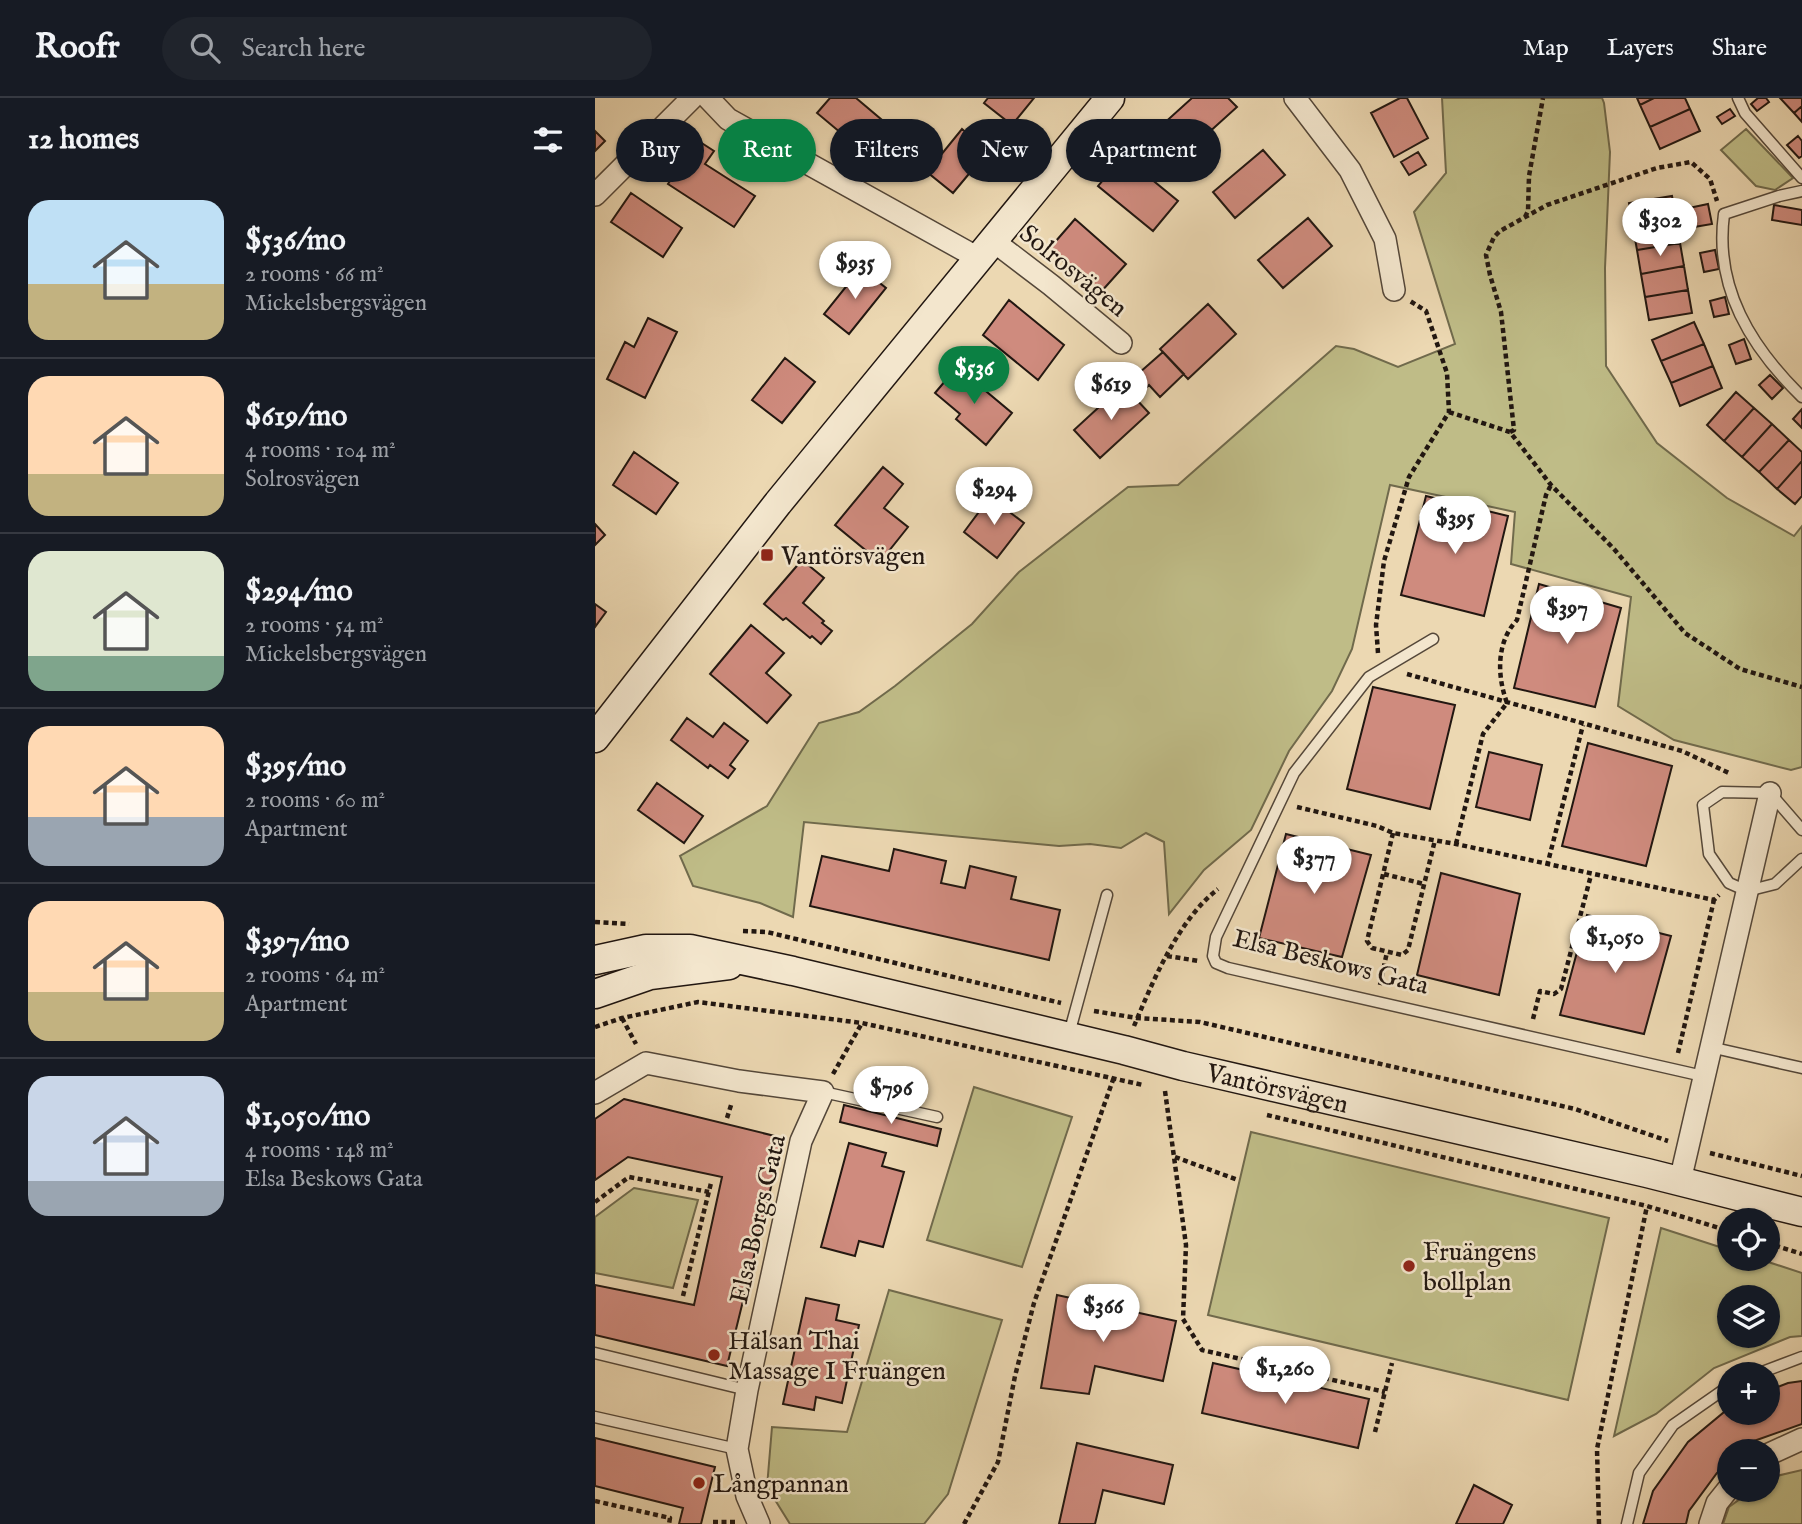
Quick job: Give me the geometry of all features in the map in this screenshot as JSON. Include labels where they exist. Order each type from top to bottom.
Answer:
[{"type":"street","points":[[595,195],[692,98]]},
{"type":"street","name":"Solrosvägen","points":[[708,98],[728,120],[1051,285],[1121,343]]},
{"type":"street","points":[[595,738],[778,503],[1110,98]]},
{"type":"street","points":[[1296,98],[1350,170],[1385,239],[1394,290]]},
{"type":"street","points":[[1680,1181],[1710,1046],[1738,887],[1770,793]]},
{"type":"street","name":"Vantörsvägen","points":[[595,960],[646,949],[690,949],[1802,1212]]},
{"type":"street","name":"Vantörsvägen","points":[[595,994],[650,975],[752,963]]},
{"type":"street","points":[[595,1093],[646,1063],[739,1082],[824,1092]]},
{"type":"street","name":"Elsa Borgs Gata","points":[[759,1524],[747,1496],[737,1449],[747,1390],[801,1141],[824,1092]]},
{"type":"street","points":[[1780,1449],[1802,1439]]},
{"type":"street","points":[[1710,1524],[1718,1502]]},
{"type":"lane","points":[[1738,98],[1745,113],[1802,178]]},
{"type":"lane","points":[[1802,191],[1779,195],[1724,214],[1720,239],[1737,313],[1777,373],[1802,397]]},
{"type":"lane","name":"Elsa Beskows Gata","points":[[1433,639],[1369,677],[1294,773],[1216,937],[1213,956],[1216,963],[1528,1038],[1703,1076]]},
{"type":"lane","points":[[1802,830],[1770,793],[1722,792],[1703,805],[1709,854],[1738,887],[1775,884],[1802,859]]},
{"type":"lane","points":[[1068,1037],[1107,895]]},
{"type":"lane","points":[[1710,1046],[1802,1068]]},
{"type":"lane","points":[[824,1092],[937,1117]]},
{"type":"lane","points":[[595,1353],[747,1390]]},
{"type":"lane","points":[[1780,1365],[1802,1357]]},
{"type":"lane","points":[[1627,1524],[1639,1472],[1673,1425],[1717,1394]]},
{"type":"lane","points":[[595,1417],[737,1449]]},
{"type":"path","points":[[1524,217],[1528,211],[1529,176],[1543,98]]},
{"type":"path","points":[[1510,432],[1514,430],[1501,312],[1486,255],[1494,237],[1547,205],[1657,168],[1691,162],[1710,178],[1724,214]]},
{"type":"path","points":[[1394,290],[1426,311],[1447,373],[1449,412],[1409,477],[1384,561],[1376,625],[1378,653],[1387,666],[1412,676],[1682,751],[1770,793]]},
{"type":"path","points":[[1449,412],[1510,432],[1551,485],[1614,548],[1685,633],[1740,669],[1802,687]]},
{"type":"path","points":[[1507,703],[1499,669],[1508,630],[1517,620],[1546,495],[1551,485]]},
{"type":"path","points":[[1456,844],[1483,734],[1507,703]]},
{"type":"path","points":[[1547,866],[1583,724]]},
{"type":"path","points":[[1279,803],[1377,826],[1393,833],[1456,844],[1547,866],[1714,900],[1738,887]]},
{"type":"path","points":[[1393,833],[1367,941],[1372,948],[1402,955],[1408,950],[1435,840]]},
{"type":"path","points":[[1384,874],[1424,884]]},
{"type":"path","points":[[1528,1038],[1540,990],[1554,993],[1561,989],[1591,875]]},
{"type":"path","points":[[964,1524],[998,1462],[1015,1376],[1034,1303],[1113,1078],[1137,1018],[1167,956],[1193,912],[1234,877],[1243,879]]},
{"type":"path","points":[[1674,1070],[1714,900]]},
{"type":"path","points":[[595,921],[635,924]]},
{"type":"path","points":[[741,931],[767,932],[1076,1007],[1137,1018],[1200,1022],[1576,1109],[1662,1139]]},
{"type":"path","points":[[1375,1002],[1387,952]]},
{"type":"path","points":[[1167,956],[1197,961],[1213,956]]},
{"type":"path","points":[[595,1027],[622,1018],[698,1002],[862,1023],[1179,1094]]},
{"type":"path","points":[[622,1018],[646,1063]]},
{"type":"path","points":[[824,1092],[862,1023]]},
{"type":"path","points":[[1165,1091],[1186,1245],[1182,1319],[1202,1350],[1385,1392]]},
{"type":"path","points":[[1260,1114],[1647,1206],[1717,1227]]},
{"type":"path","points":[[1703,1151],[1802,1176]]},
{"type":"path","points":[[1175,1157],[1238,1180]]},
{"type":"path","points":[[595,1202],[629,1177],[709,1192]]},
{"type":"path","points":[[683,1296],[711,1184]]},
{"type":"path","points":[[1599,1524],[1597,1450],[1647,1206]]},
{"type":"path","points":[[1780,1247],[1802,1254]]},
{"type":"path","points":[[1374,1432],[1392,1363]]},
{"type":"path","points":[[595,1501],[670,1518],[669,1524]]},
{"type":"shaded area","points":[[1442,98],[1602,98],[1610,152],[1605,268],[1606,366],[1657,443],[1727,498],[1794,536],[1802,526],[1802,767],[1791,770],[1674,740],[1618,706],[1631,597],[1511,564],[1515,512],[1390,485],[1352,649],[1332,691],[1289,751],[1251,830],[1204,870],[1169,914],[1164,842],[1146,833],[1121,848],[1090,844],[1059,846],[804,822],[793,917],[760,903],[693,886],[680,856],[767,806],[819,723],[859,712],[895,686],[972,624],[1019,572],[1128,487],[1178,485],[1336,346],[1354,349],[1398,367],[1455,344],[1414,212],[1446,173]]},
{"type":"shaded area","points":[[1746,129],[1793,178],[1775,190],[1756,186],[1721,150]]},
{"type":"shaded area","points":[[974,1087],[1072,1117],[1022,1267],[927,1240]]},
{"type":"shaded area","name":"Fruängens bollplan","points":[[1251,1132],[1609,1218],[1568,1400],[1208,1315]]},
{"type":"shaded area","points":[[634,1188],[698,1200],[673,1288],[595,1273],[595,1217]]},
{"type":"shaded area","points":[[1661,1228],[1717,1246],[1717,1271],[1780,1271],[1780,1266],[1802,1273],[1802,1336],[1780,1341],[1780,1285],[1717,1285],[1717,1348],[1763,1348],[1729,1362],[1717,1362],[1717,1367],[1656,1414],[1614,1436]]},
{"type":"shaded area","points":[[889,1290],[1002,1320],[948,1494],[924,1524],[790,1524],[767,1487],[772,1427],[847,1432]]},
{"type":"shaded area","points":[[1802,1470],[1802,1524],[1723,1524],[1729,1507],[1736,1502],[1780,1502],[1780,1475]]},
{"type":"building","points":[[830,98],[856,98],[881,119],[830,119],[830,124],[817,113]]},
{"type":"building","points":[[988,98],[1034,98],[1017,119],[1004,119],[984,103]]},
{"type":"building","points":[[1192,98],[1228,98],[1237,107],[1221,121],[1221,119],[1169,119]]},
{"type":"building","points":[[1400,98],[1407,98],[1428,138],[1394,157],[1371,113]]},
{"type":"building","points":[[1637,98],[1654,98],[1640,105]]},
{"type":"building","points":[[1654,98],[1685,98],[1690,109],[1650,127],[1640,105]]},
{"type":"building","points":[[1758,98],[1766,98],[1769,102],[1757,111],[1751,104]]},
{"type":"building","points":[[1780,98],[1802,98],[1802,106],[1794,113]]},
{"type":"building","points":[[1802,106],[1802,122],[1794,113]]},
{"type":"building","points":[[1690,109],[1700,131],[1660,149],[1650,127]]},
{"type":"building","points":[[1730,109],[1735,116],[1722,124],[1717,117]]},
{"type":"building","points":[[595,131],[605,141],[595,151]]},
{"type":"building","points":[[957,135],[957,182],[962,182],[953,193],[939,182],[943,182],[943,152]]},
{"type":"building","points":[[1798,136],[1802,141],[1802,156],[1799,158],[1787,145]]},
{"type":"building","points":[[704,145],[714,151],[705,164],[718,172],[718,182],[733,182],[755,196],[734,227],[668,184],[704,182]]},
{"type":"building","points":[[1263,150],[1285,175],[1235,218],[1213,192]]},
{"type":"building","points":[[1418,152],[1426,165],[1409,175],[1401,162]]},
{"type":"building","points":[[1101,182],[1155,182],[1178,201],[1153,231],[1098,186]]},
{"type":"building","points":[[631,193],[682,228],[663,257],[611,222]]},
{"type":"building","points":[[1672,196],[1676,219],[1633,227],[1629,203]]},
{"type":"building","points":[[1708,204],[1712,224],[1688,228],[1684,209]]},
{"type":"building","points":[[1774,205],[1802,210],[1802,225],[1772,220]]},
{"type":"building","points":[[1308,218],[1332,246],[1283,288],[1258,260]]},
{"type":"building","points":[[1075,219],[1126,264],[1100,293],[1049,249]]},
{"type":"building","points":[[1676,219],[1680,243],[1637,250],[1633,227]]},
{"type":"building","points":[[1680,243],[1684,266],[1641,274],[1637,250]]},
{"type":"building","points":[[1715,250],[1719,269],[1704,272],[1700,253]]},
{"type":"building","points":[[1684,266],[1688,290],[1645,297],[1641,274]]},
{"type":"building","points":[[861,268],[886,288],[849,334],[824,314]]},
{"type":"building","points":[[1688,290],[1692,313],[1649,320],[1645,297]]},
{"type":"building","points":[[1725,297],[1729,314],[1714,317],[1710,301]]},
{"type":"building","points":[[1009,300],[1064,345],[1038,380],[983,335]]},
{"type":"building","points":[[1208,304],[1236,334],[1188,379],[1160,349]]},
{"type":"building","points":[[648,318],[677,332],[645,398],[607,379],[625,342],[634,347]]},
{"type":"building","points":[[1694,322],[1704,344],[1661,361],[1652,340]]},
{"type":"building","points":[[1744,339],[1751,359],[1736,364],[1729,345]]},
{"type":"building","points":[[1704,344],[1713,366],[1671,383],[1661,361]]},
{"type":"building","points":[[1163,352],[1184,374],[1160,397],[1149,385],[1142,392],[1131,380]]},
{"type":"building","points":[[785,358],[815,382],[782,423],[752,400]]},
{"type":"building","points":[[1713,366],[1722,388],[1680,406],[1671,383]]},
{"type":"building","points":[[957,367],[1012,413],[986,445],[956,419],[960,414],[935,393]]},
{"type":"building","points":[[1770,375],[1783,388],[1772,399],[1759,385]]},
{"type":"building","points":[[1123,385],[1149,413],[1100,458],[1074,430]]},
{"type":"building","points":[[1736,392],[1754,408],[1724,441],[1707,425]]},
{"type":"building","points":[[1754,408],[1772,424],[1742,457],[1724,441]]},
{"type":"building","points":[[1802,409],[1802,428],[1793,419]]},
{"type":"building","points":[[1772,424],[1789,440],[1759,472],[1742,457]]},
{"type":"building","points":[[1789,440],[1802,452],[1802,461],[1777,489],[1759,472]]},
{"type":"building","points":[[634,452],[678,483],[656,514],[613,485]]},
{"type":"building","points":[[1802,461],[1802,496],[1795,504],[1777,489]]},
{"type":"building","points":[[883,467],[903,484],[884,508],[908,527],[880,562],[835,525]]},
{"type":"building","points":[[1426,496],[1508,516],[1484,616],[1401,595]]},
{"type":"building","points":[[990,497],[1024,523],[997,558],[964,532]]},
{"type":"building","points":[[595,524],[605,535],[595,545]]},
{"type":"building","points":[[802,560],[824,578],[803,603],[832,631],[821,644],[786,618],[783,620],[764,604]]},
{"type":"building","points":[[1539,584],[1621,608],[1595,707],[1514,688]]},
{"type":"building","points":[[595,604],[606,612],[595,627]]},
{"type":"building","points":[[751,625],[784,653],[766,673],[791,695],[767,723],[710,674]]},
{"type":"building","points":[[1373,687],[1455,705],[1430,809],[1347,789]]},
{"type":"building","points":[[687,718],[713,737],[724,723],[748,741],[730,765],[735,769],[728,778],[710,765],[708,768],[671,740]]},
{"type":"building","points":[[1588,743],[1672,766],[1646,866],[1562,846]]},
{"type":"building","points":[[1489,752],[1542,765],[1530,820],[1476,807]]},
{"type":"building","points":[[657,783],[703,816],[684,843],[638,810]]},
{"type":"building","points":[[1286,834],[1371,855],[1342,957],[1259,938]]},
{"type":"building","points":[[894,849],[946,861],[941,883],[965,888],[970,866],[1016,877],[1011,899],[1060,910],[1049,960],[810,906],[822,856],[889,871]]},
{"type":"building","points":[[1441,873],[1520,894],[1499,995],[1417,975]]},
{"type":"building","points":[[1587,915],[1671,936],[1644,1034],[1560,1015]]},
{"type":"building","points":[[624,1099],[783,1138],[727,1366],[595,1335],[595,1285],[694,1305],[722,1177],[628,1157],[595,1180],[595,1119]]},
{"type":"building","points":[[844,1105],[941,1129],[937,1146],[840,1122]]},
{"type":"building","points":[[849,1143],[886,1153],[882,1166],[904,1172],[883,1247],[859,1241],[855,1256],[821,1247]]},
{"type":"building","points":[[1057,1295],[1176,1321],[1163,1381],[1095,1366],[1089,1394],[1041,1388]]},
{"type":"building","points":[[806,1298],[839,1305],[836,1320],[859,1325],[842,1403],[816,1397],[814,1410],[783,1404]]},
{"type":"building","points":[[1213,1363],[1369,1399],[1358,1448],[1202,1413]]},
{"type":"building","points":[[1802,1381],[1802,1424],[1760,1439],[1717,1439],[1717,1473],[1689,1511],[1686,1524],[1643,1524],[1653,1491],[1688,1442],[1717,1418],[1717,1425],[1780,1425],[1780,1386]]},
{"type":"building","points":[[595,1438],[715,1467],[701,1524],[679,1524],[683,1508],[595,1486]]},
{"type":"building","points":[[1077,1443],[1173,1465],[1164,1504],[1103,1490],[1095,1524],[1059,1524]]},
{"type":"building","points":[[1474,1485],[1512,1505],[1503,1524],[1456,1524]]},
{"type":"place","name":"Vantörsvägen","points":[[767,555]]},
{"type":"place","name":"Fruängens bollplan","points":[[1409,1266]]},
{"type":"place","name":"Hälsan Thai Massage I Fruängen","points":[[714,1355]]},
{"type":"place","name":"Långpannan","points":[[699,1483]]}]
